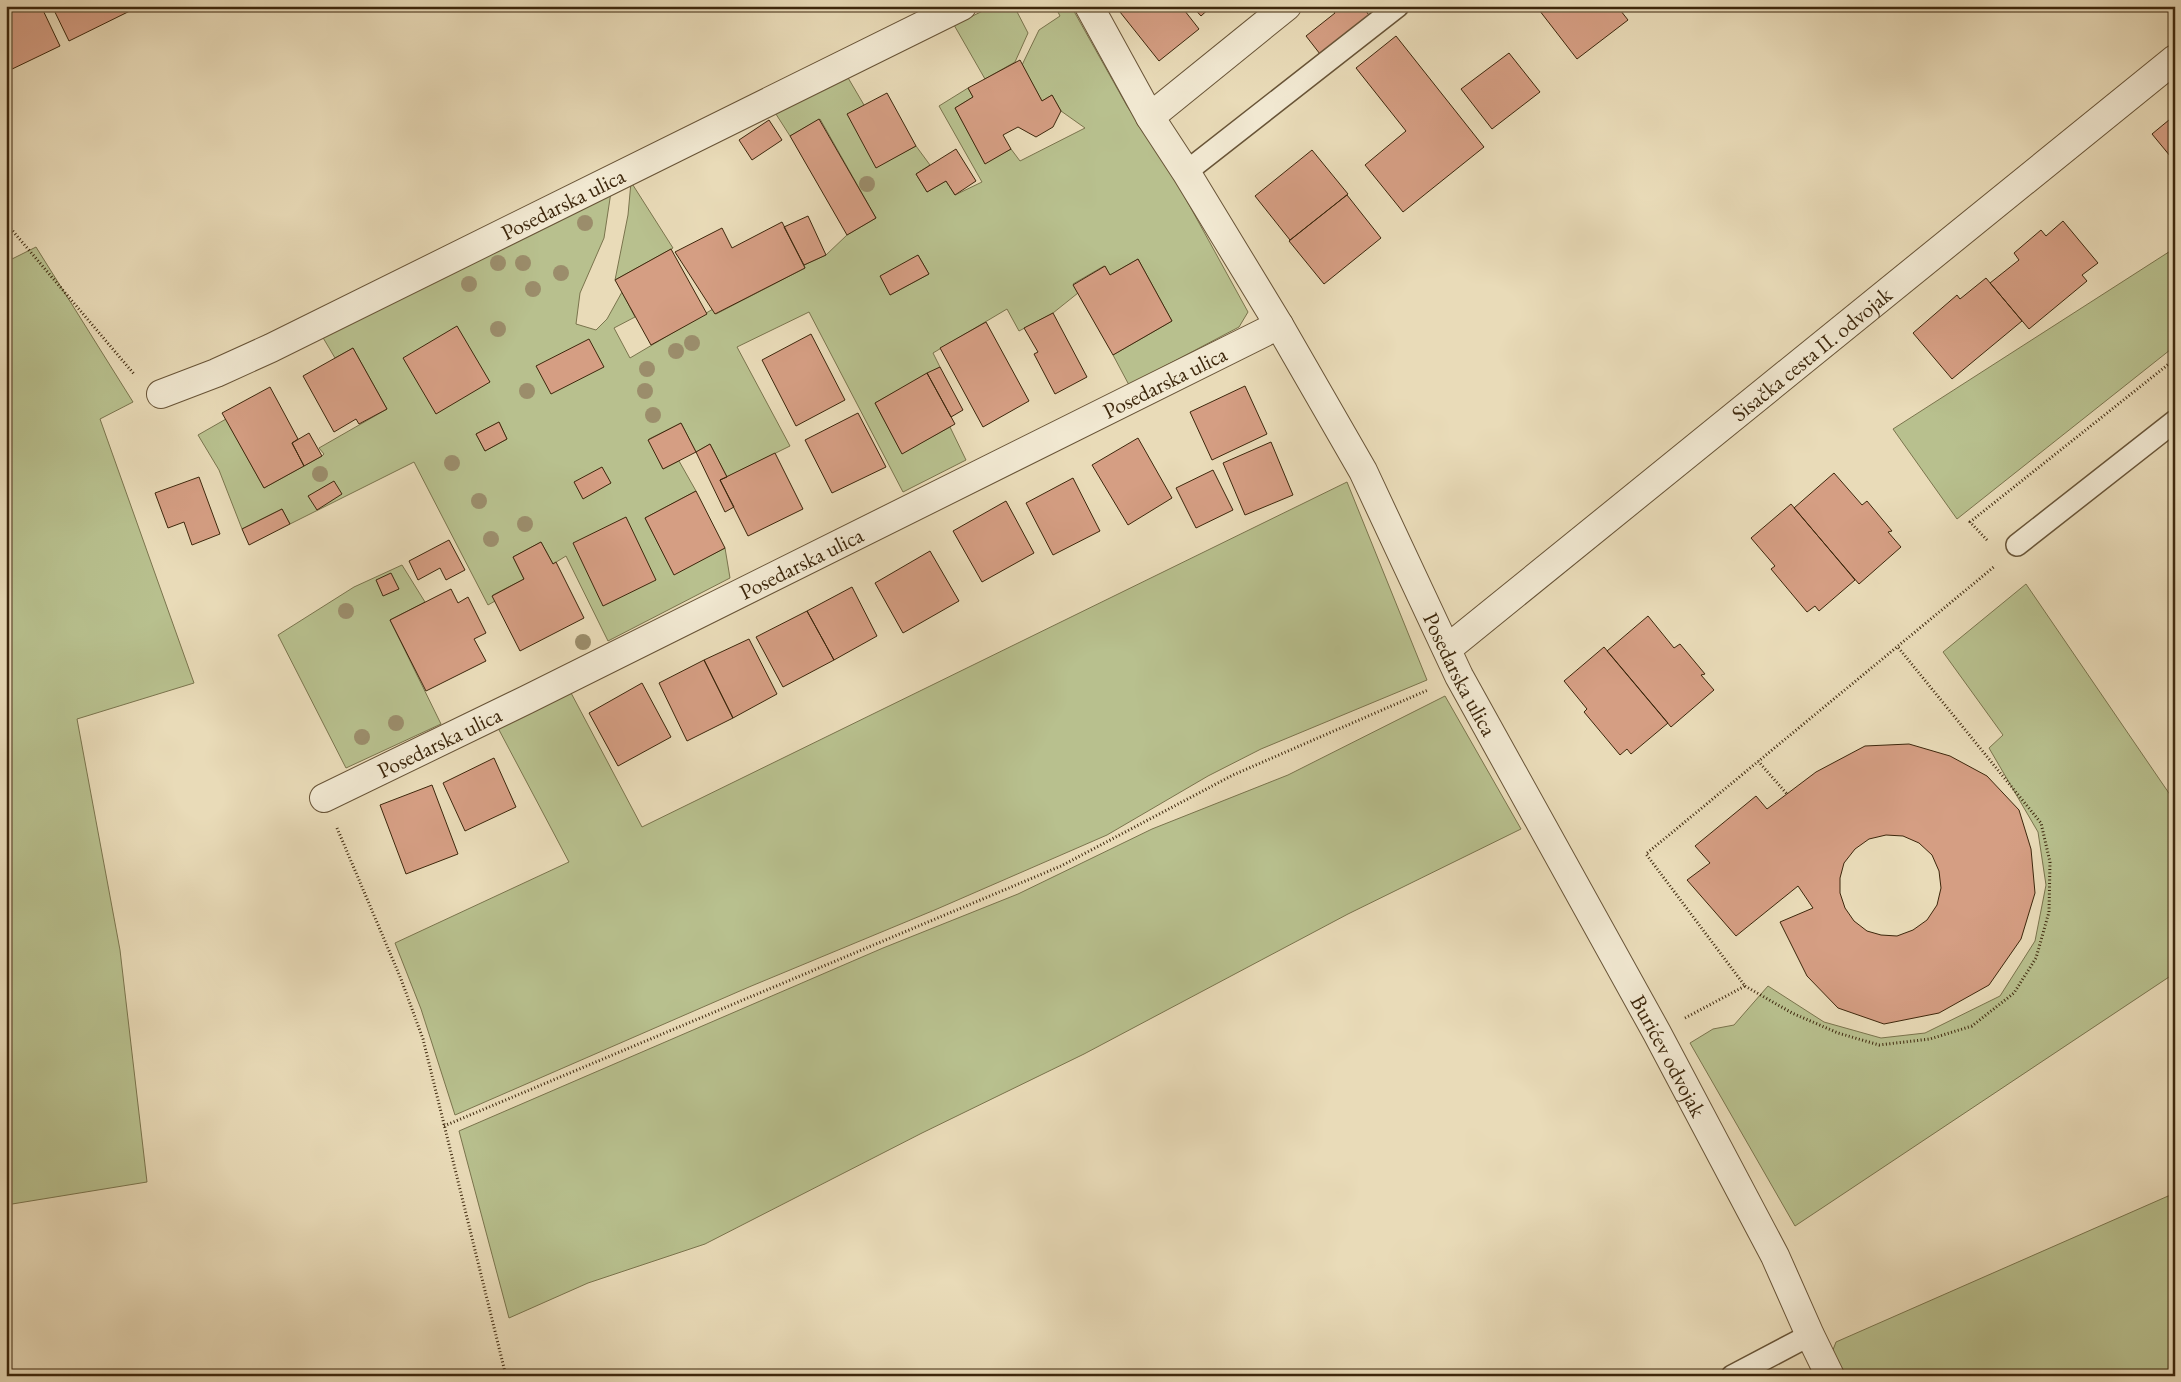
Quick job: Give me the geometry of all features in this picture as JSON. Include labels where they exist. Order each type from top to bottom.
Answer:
[{"type":"street","name":"Posedarska ulica","points":[[162,394],[216,373],[271,348],[962,6]]},
{"type":"street","name":"Posedarska ulica","points":[[1089,6],[1150,117],[1186,172],[1279,325],[1363,471],[1459,676],[1518,782]]},
{"type":"street","points":[[1150,117],[1287,6]]},
{"type":"street","name":"Sisačka cesta II. odvojak","points":[[1447,649],[2175,58]]},
{"type":"street","name":"Posedarska ulica","points":[[324,798],[543,692],[1279,325]]},
{"type":"street","name":"Burićev odvojak","points":[[1518,782],[1657,1033],[1775,1256],[1830,1376]]},
{"type":"lane","points":[[1186,172],[1398,6]]},
{"type":"lane","points":[[2017,545],[2175,422]]},
{"type":"lane","points":[[1732,1376],[1810,1335]]},
{"type":"path","points":[[6,223],[148,391],[162,394]]},
{"type":"path","points":[[1990,544],[1970,522],[2175,359]]},
{"type":"path","points":[[1897,646],[2041,823],[2050,862],[2049,912],[2036,958],[2014,993],[1972,1026],[1930,1039],[1879,1045],[1838,1033],[1800,1016],[1745,986],[1646,854],[1758,761],[1996,564]]},
{"type":"path","points":[[444,1126],[1061,866],[1233,775],[1459,676]]},
{"type":"path","points":[[1758,761],[1787,794]]},
{"type":"path","points":[[324,798],[401,979],[423,1039],[506,1376]]},
{"type":"path","points":[[1657,1033],[1745,986]]},
{"type":"green space","points":[[993,6],[1014,6],[1028,33],[1015,62],[985,79],[954,25]]},
{"type":"green space","points":[[1055,6],[1071,6],[1127,106],[1176,181],[1248,312],[1239,327],[1129,385],[1113,355],[1172,321],[1138,259],[1110,275],[1104,266],[1073,284],[1078,293],[1053,313],[1019,331],[1007,309],[933,353],[940,367],[875,403],[902,453],[950,427],[966,460],[903,492],[809,312],[737,347],[790,446],[727,477],[710,444],[696,452],[681,423],[649,439],[663,469],[679,461],[696,491],[645,518],[674,574],[725,548],[730,578],[608,641],[566,556],[553,564],[541,542],[513,557],[524,579],[493,595],[495,601],[488,605],[414,462],[290,524],[282,509],[242,529],[219,470],[198,435],[226,419],[264,488],[322,456],[324,454],[319,448],[387,409],[353,348],[335,358],[322,336],[611,192],[604,238],[580,293],[576,324],[596,330],[607,319],[622,292],[635,317],[614,328],[630,358],[713,309],[716,314],[805,268],[804,265],[826,255],[847,235],[876,218],[820,119],[790,136],[774,111],[847,76],[864,105],[876,167],[916,146],[930,165],[916,174],[927,192],[946,181],[955,195],[982,182],[939,106],[968,88],[973,97],[955,108],[985,163],[1011,149],[1020,161],[1085,128],[1061,111],[1052,95],[1042,101],[1022,65],[1039,30],[1060,16]],"holes":[[[918,255],[929,274],[890,295]],[[499,422],[507,439],[485,451],[476,434]]]},
{"type":"green space","points":[[631,182],[673,248],[615,280],[628,215]]},
{"type":"green space","points":[[36,247],[133,402],[100,419],[194,683],[77,719],[120,950],[147,1182],[6,1205],[6,262]]},
{"type":"green space","points":[[2175,248],[2175,346],[1957,519],[1893,429]]},
{"type":"green space","points":[[1347,482],[1427,680],[1261,749],[1208,776],[1107,835],[937,909],[749,987],[455,1115],[421,1009],[395,943],[569,862],[498,728],[570,691],[642,827]]},
{"type":"green space","points":[[402,565],[425,602],[390,620],[441,724],[346,768],[278,635],[354,587]]},
{"type":"green space","points":[[2026,584],[2175,802],[2175,973],[1795,1226],[1690,1043],[1713,1029],[1734,1025],[1768,986],[1824,1022],[1881,1038],[1925,1033],[2000,996],[2035,941],[2046,885],[2038,832],[1989,748],[2003,735],[1943,652]]},
{"type":"green space","points":[[1445,696],[1521,829],[1348,914],[1084,1054],[922,1133],[705,1244],[588,1283],[509,1318],[459,1131],[883,948],[1018,894],[1152,829],[1288,775]]},
{"type":"green space","points":[[2175,1193],[2175,1376],[1823,1376],[1836,1342]]},
{"type":"building","points":[[10,6],[41,6],[60,46],[8,71],[6,8]]},
{"type":"building","points":[[52,6],[140,6],[69,41]]},
{"type":"building","points":[[1127,6],[1181,6],[1199,29],[1159,61],[1120,12]]},
{"type":"building","points":[[1192,6],[1212,6],[1201,16]]},
{"type":"building","points":[[1330,6],[1362,6],[1369,15],[1320,54],[1306,36],[1335,13]]},
{"type":"building","points":[[1536,6],[1617,6],[1628,20],[1577,59]]},
{"type":"building","points":[[1396,36],[1484,147],[1403,212],[1365,165],[1406,131],[1356,68]]},
{"type":"building","points":[[1509,53],[1540,92],[1492,129],[1461,89]]},
{"type":"building","points":[[1020,60],[1042,101],[1052,95],[1061,111],[1053,127],[1036,137],[1018,127],[1003,135],[1011,149],[985,164],[955,108],[973,97],[968,88]]},
{"type":"building","points":[[887,93],[916,146],[876,168],[847,114]]},
{"type":"building","points":[[2175,115],[2175,162],[2152,134]]},
{"type":"building","points":[[819,119],[876,218],[847,235],[790,136]]},
{"type":"building","points":[[769,120],[782,140],[752,160],[739,140]]},
{"type":"building","points":[[956,149],[976,181],[955,195],[946,181],[927,192],[916,174]]},
{"type":"building","points":[[1312,150],[1348,194],[1290,240],[1255,196]]},
{"type":"building","points":[[1347,195],[1381,238],[1324,284],[1289,241]]},
{"type":"building","points":[[808,216],[826,255],[804,265],[784,227]]},
{"type":"building","points":[[2063,221],[2098,263],[2082,275],[2087,281],[2029,329],[1990,283],[2019,260],[2014,253],[2041,230],[2046,236]]},
{"type":"building","points":[[782,222],[805,268],[715,314],[675,252],[722,228],[732,248]]},
{"type":"building","points":[[671,249],[707,314],[651,345],[615,280]]},
{"type":"building","points":[[918,255],[929,274],[890,295],[880,276]]},
{"type":"building","points":[[1138,259],[1172,321],[1113,355],[1073,285],[1105,266],[1110,275]]},
{"type":"building","points":[[1986,278],[2022,321],[1952,379],[1913,333],[1957,295],[1960,299]]},
{"type":"building","points":[[1053,313],[1087,377],[1055,394],[1034,354],[1038,352],[1024,328]]},
{"type":"building","points":[[986,322],[1029,401],[983,427],[940,348]]},
{"type":"building","points":[[457,326],[490,382],[436,414],[403,358]]},
{"type":"building","points":[[811,334],[845,400],[796,426],[762,360]]},
{"type":"building","points":[[589,339],[604,367],[551,394],[536,366]]},
{"type":"building","points":[[353,348],[387,409],[359,424],[356,419],[334,432],[303,376]]},
{"type":"building","points":[[940,367],[963,410],[951,417],[927,373]]},
{"type":"building","points":[[927,373],[955,424],[902,454],[875,403]]},
{"type":"building","points":[[1245,386],[1267,434],[1212,460],[1190,412]]},
{"type":"building","points":[[270,387],[298,439],[292,443],[304,466],[264,488],[222,413]]},
{"type":"building","points":[[858,413],[886,467],[832,493],[805,440]]},
{"type":"building","points":[[499,422],[507,439],[485,451],[476,434]]},
{"type":"building","points":[[681,423],[696,452],[663,469],[648,440]]},
{"type":"building","points":[[309,433],[322,456],[304,466],[292,443]]},
{"type":"building","points":[[1138,438],[1172,498],[1128,525],[1092,465]]},
{"type":"building","points":[[1271,442],[1293,495],[1245,515],[1223,463]]},
{"type":"building","points":[[710,444],[727,477],[720,480],[734,507],[725,512],[696,452]]},
{"type":"building","points":[[775,453],[803,509],[748,536],[720,480]]},
{"type":"building","points":[[602,467],[611,483],[583,499],[574,482]]},
{"type":"building","points":[[1213,470],[1233,510],[1196,528],[1176,488]]},
{"type":"building","points":[[1834,473],[1862,505],[1867,501],[1892,531],[1888,532],[1901,547],[1859,584],[1794,508]]},
{"type":"building","points":[[199,477],[220,534],[192,545],[184,522],[168,528],[155,493]]},
{"type":"building","points":[[1073,478],[1100,531],[1053,555],[1026,503]]},
{"type":"building","points":[[334,481],[342,494],[317,510],[308,496]]},
{"type":"building","points":[[696,491],[725,548],[674,575],[645,518]]},
{"type":"building","points":[[1006,501],[1034,553],[982,582],[953,531]]},
{"type":"building","points":[[1791,504],[1855,580],[1819,611],[1815,606],[1807,612],[1771,569],[1775,566],[1751,538]]},
{"type":"building","points":[[282,509],[290,524],[249,545],[242,529]]},
{"type":"building","points":[[626,517],[656,580],[603,606],[573,543]]},
{"type":"building","points":[[449,540],[465,570],[446,580],[440,568],[418,580],[409,561]]},
{"type":"building","points":[[541,542],[553,564],[556,562],[584,618],[520,651],[492,596],[524,579],[513,557]]},
{"type":"building","points":[[930,551],[959,601],[903,633],[875,583]]},
{"type":"building","points":[[391,573],[399,589],[383,596],[376,580]]},
{"type":"building","points":[[852,587],[877,636],[834,660],[807,611]]},
{"type":"building","points":[[451,589],[458,603],[468,597],[486,633],[474,639],[486,661],[426,691],[390,620]]},
{"type":"building","points":[[807,611],[834,660],[783,687],[756,637]]},
{"type":"building","points":[[1648,616],[1674,648],[1680,644],[1705,674],[1701,675],[1714,690],[1671,727],[1607,651]]},
{"type":"building","points":[[749,639],[777,694],[733,718],[704,660]]},
{"type":"building","points":[[1604,647],[1668,723],[1631,754],[1627,749],[1620,755],[1584,712],[1587,709],[1564,681]]},
{"type":"building","points":[[704,660],[733,718],[687,741],[659,683]]},
{"type":"building","points":[[642,683],[671,737],[618,766],[589,713]]},
{"type":"building","points":[[1909,744],[1950,756],[1987,776],[2019,810],[2031,849],[2035,893],[2021,939],[1989,985],[1939,1013],[1884,1024],[1838,1008],[1807,976],[1780,922],[1813,908],[1798,886],[1736,936],[1687,880],[1710,863],[1695,846],[1756,796],[1767,809],[1816,772],[1865,746]],"holes":[[[1886,835],[1903,836],[1919,843],[1932,855],[1939,871],[1941,888],[1937,905],[1927,920],[1913,930],[1897,936],[1881,935],[1867,931],[1854,921],[1845,908],[1840,893],[1840,878],[1844,863],[1855,849],[1869,839]]]},
{"type":"building","points":[[494,758],[516,807],[465,831],[443,783]]},
{"type":"building","points":[[432,785],[458,854],[406,874],[380,805]]}]
